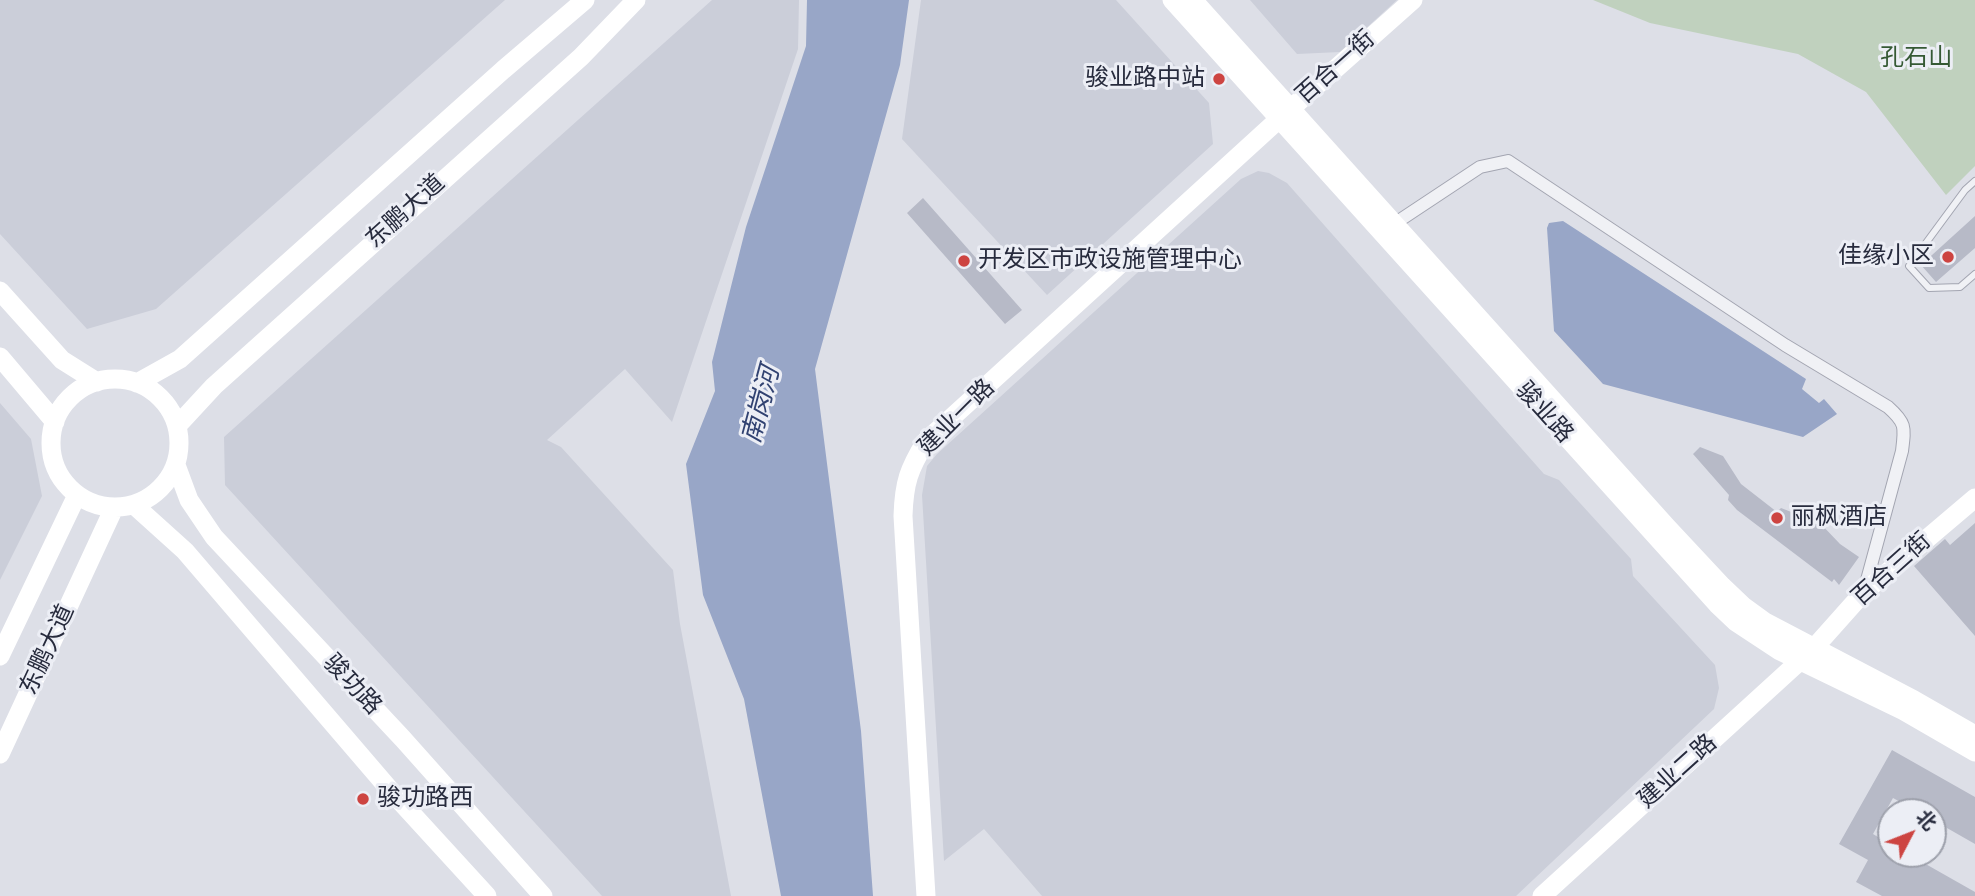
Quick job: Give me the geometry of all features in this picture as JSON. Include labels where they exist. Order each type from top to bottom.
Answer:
[{"type":"street","name":"东鹏大道","points":[[136,383],[180,359],[483,88],[586,0]]},
{"type":"street","name":"东鹏大道","points":[[177,426],[214,386],[581,57],[636,0]]},
{"type":"street","name":"骏业路","points":[[1172,0],[1394,224],[1722,586],[1807,654],[1975,752]]},
{"type":"street","name":"骏业路","points":[[1193,0],[1285,114],[1717,604],[1758,638],[1807,654],[1914,699],[1975,735]]},
{"type":"street","name":"百合一街","points":[[1285,114],[1413,0]]},
{"type":"street","name":"建业一路","points":[[926,896],[903,516],[909,469],[926,441],[1285,114]]},
{"type":"street","points":[[1394,224],[1480,167],[1507,161],[1785,345],[1888,407],[1905,427],[1863,593]]},
{"type":"street","points":[[0,290],[62,360],[97,382]]},
{"type":"street","points":[[0,357],[55,422]]},
{"type":"street","points":[[117,379],[136,383],[154,392],[168,407],[177,426],[180,445],[176,465],[167,482],[152,496],[134,505],[114,508],[95,504],[77,495],[63,480],[54,462],[51,442],[55,422],[64,405],[79,391],[97,382],[117,379]]},
{"type":"street","name":"骏功路","points":[[176,465],[189,500],[214,537],[403,739],[542,896]]},
{"type":"street","name":"东鹏大道","points":[[0,656],[77,495]]},
{"type":"street","name":"百合三街","points":[[1807,654],[1863,593],[1975,498]]},
{"type":"street","name":"骏功路","points":[[134,505],[185,551],[390,790],[486,896]]},
{"type":"street","name":"东鹏大道","points":[[0,754],[114,508]]},
{"type":"street","name":"建业二路","points":[[1542,896],[1807,654]]},
{"type":"lane","points":[[1975,181],[1965,190],[1909,266],[1929,288],[1959,287],[1975,274]]},
{"type":"shaded area","points":[[0,0],[505,0],[156,309],[87,329],[0,234]]},
{"type":"shaded area","points":[[712,0],[799,0],[798,49],[672,422],[625,369],[547,440],[561,447],[673,570],[680,624],[731,896],[602,896],[225,485],[224,437]]},
{"type":"shaded area","points":[[921,0],[1116,0],[1209,103],[1213,144],[1047,295],[902,139]]},
{"type":"shaded area","points":[[1250,0],[1397,0],[1340,52],[1297,54]]},
{"type":"shaded area","points":[[1258,171],[1269,173],[1287,183],[1544,474],[1559,480],[1631,559],[1633,576],[1715,665],[1719,688],[1714,709],[1516,896],[1042,896],[984,829],[944,861],[922,495],[927,466],[937,454],[1241,179]]},
{"type":"shaded area","points":[[0,403],[31,439],[42,496],[0,580]]},
{"type":"green space","name":"孔石山","points":[[1593,0],[1975,0],[1975,166],[1946,195],[1866,92],[1798,54],[1650,23]]},
{"type":"water","name":"南岗河","points":[[807,0],[909,0],[900,65],[815,369],[861,731],[873,896],[781,896],[744,699],[703,595],[686,464],[715,391],[712,362],[746,227],[806,46]]},
{"type":"water","points":[[1563,221],[1806,379],[1802,389],[1819,403],[1824,399],[1837,414],[1803,437],[1603,384],[1554,331],[1547,228],[1549,223]]},
{"type":"building","name":"开发区市政设施管理中心","points":[[923,198],[1022,310],[1005,324],[907,213]]},
{"type":"building","name":"佳缘小区","points":[[1975,216],[1975,248],[1936,282],[1921,265]]},
{"type":"building","name":"丽枫酒店","points":[[1700,447],[1723,456],[1741,484],[1777,512],[1781,508],[1820,523],[1840,544],[1859,557],[1839,585],[1737,510],[1728,500],[1729,495],[1693,454]]},
{"type":"building","points":[[1975,523],[1975,636],[1914,566],[1945,539],[1950,545]]},
{"type":"building","points":[[1892,750],[1975,797],[1975,844],[1947,828],[1947,798],[1877,798],[1877,827],[1873,834],[1877,836],[1877,868],[1933,868],[1975,892],[1975,896],[1882,896],[1856,882],[1868,860],[1839,844]]},
{"type":"place","name":"骏业路中站","points":[[1219,79]]},
{"type":"place","name":"佳缘小区","points":[[1948,257]]},
{"type":"place","name":"开发区市政设施管理中心","points":[[964,261]]},
{"type":"place","name":"丽枫酒店","points":[[1777,518]]},
{"type":"place","name":"骏功路西","points":[[363,799]]}]
